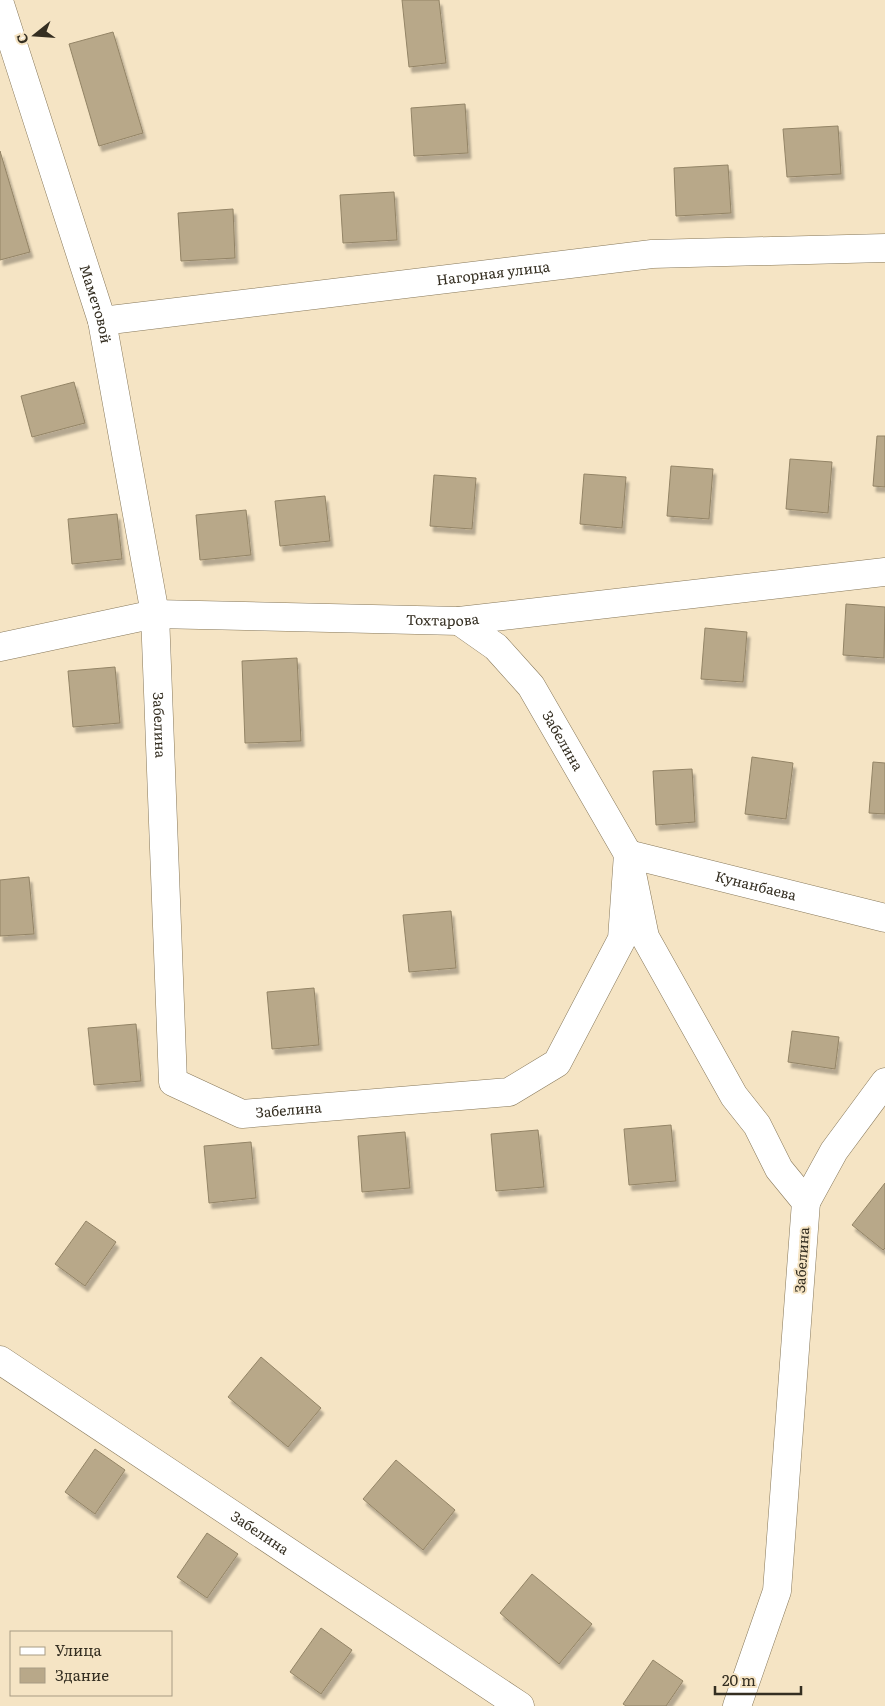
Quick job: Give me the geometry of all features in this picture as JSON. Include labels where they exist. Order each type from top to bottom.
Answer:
[{"type":"street","name":"Маметовой","points":[[0,4],[102,321],[155,614]]},
{"type":"street","name":"Нагорная улица","points":[[102,321],[652,254],[885,248]]},
{"type":"street","name":"Тохтарова","points":[[0,647],[155,614],[460,621],[885,572]]},
{"type":"street","name":"Забелина","points":[[155,614],[173,1082],[242,1114],[509,1092],[557,1063],[622,939],[628,854]]},
{"type":"street","name":"Забелина","points":[[460,621],[496,647],[531,686],[628,854],[645,937],[734,1096],[756,1125],[780,1169],[806,1202],[777,1591],[737,1706]]},
{"type":"street","name":"Кунанбаева","points":[[628,854],[885,918]]},
{"type":"street","points":[[806,1202],[834,1151],[868,1102],[885,1082]]},
{"type":"street","name":"Забелина","points":[[0,1360],[520,1706]]},
{"type":"building","points":[[402,0],[439,0],[446,63],[409,67]]},
{"type":"building","points":[[113,32],[143,133],[99,146],[69,44]]},
{"type":"building","points":[[465,104],[468,153],[414,156],[411,108]]},
{"type":"building","points":[[838,126],[841,174],[787,177],[783,129]]},
{"type":"building","points":[[0,151],[30,252],[0,260]]},
{"type":"building","points":[[728,165],[731,213],[676,216],[674,168]]},
{"type":"building","points":[[394,192],[397,240],[343,243],[340,195]]},
{"type":"building","points":[[233,209],[235,258],[181,261],[178,213]]},
{"type":"building","points":[[74,382],[85,423],[32,437],[21,396]]},
{"type":"building","points":[[877,436],[885,436],[885,487],[873,486]]},
{"type":"building","points":[[790,459],[832,462],[828,513],[786,509]]},
{"type":"building","points":[[671,466],[713,469],[709,519],[667,516]]},
{"type":"building","points":[[584,474],[626,477],[622,528],[580,524]]},
{"type":"building","points":[[434,475],[476,478],[472,529],[430,526]]},
{"type":"building","points":[[325,496],[330,541],[280,546],[275,501]]},
{"type":"building","points":[[246,510],[251,555],[200,560],[196,515]]},
{"type":"building","points":[[117,514],[122,559],[72,564],[68,519]]},
{"type":"building","points":[[846,604],[885,607],[884,658],[843,655]]},
{"type":"building","points":[[705,628],[747,632],[743,682],[701,679]]},
{"type":"building","points":[[297,658],[301,741],[245,743],[242,661]]},
{"type":"building","points":[[115,667],[120,723],[73,727],[68,671]]},
{"type":"building","points":[[752,757],[793,763],[786,819],[745,814]]},
{"type":"building","points":[[873,762],[885,763],[885,814],[869,813]]},
{"type":"building","points":[[692,769],[695,822],[656,825],[653,771]]},
{"type":"building","points":[[29,877],[34,934],[0,936],[0,880]]},
{"type":"building","points":[[451,911],[456,968],[409,972],[403,915]]},
{"type":"building","points":[[314,988],[319,1045],[272,1049],[267,992]]},
{"type":"building","points":[[136,1024],[141,1081],[94,1085],[88,1028]]},
{"type":"building","points":[[792,1031],[839,1037],[835,1069],[788,1062]]},
{"type":"building","points":[[671,1125],[676,1181],[629,1185],[624,1129]]},
{"type":"building","points":[[538,1130],[544,1187],[496,1191],[491,1134]]},
{"type":"building","points":[[405,1132],[410,1188],[362,1192],[358,1136]]},
{"type":"building","points":[[251,1142],[256,1198],[209,1203],[204,1146]]},
{"type":"building","points":[[885,1183],[885,1248],[883,1250],[852,1225]]},
{"type":"building","points":[[86,1221],[116,1242],[85,1286],[55,1264]]},
{"type":"building","points":[[261,1357],[321,1408],[288,1447],[228,1397]]},
{"type":"building","points":[[95,1449],[125,1470],[95,1514],[65,1492]]},
{"type":"building","points":[[396,1460],[455,1510],[423,1550],[363,1499]]},
{"type":"building","points":[[207,1533],[238,1554],[207,1598],[177,1577]]},
{"type":"building","points":[[532,1574],[592,1624],[559,1664],[500,1613]]},
{"type":"building","points":[[321,1628],[352,1650],[321,1694],[290,1672]]},
{"type":"building","points":[[653,1660],[683,1681],[666,1706],[626,1706],[623,1704]]}]
